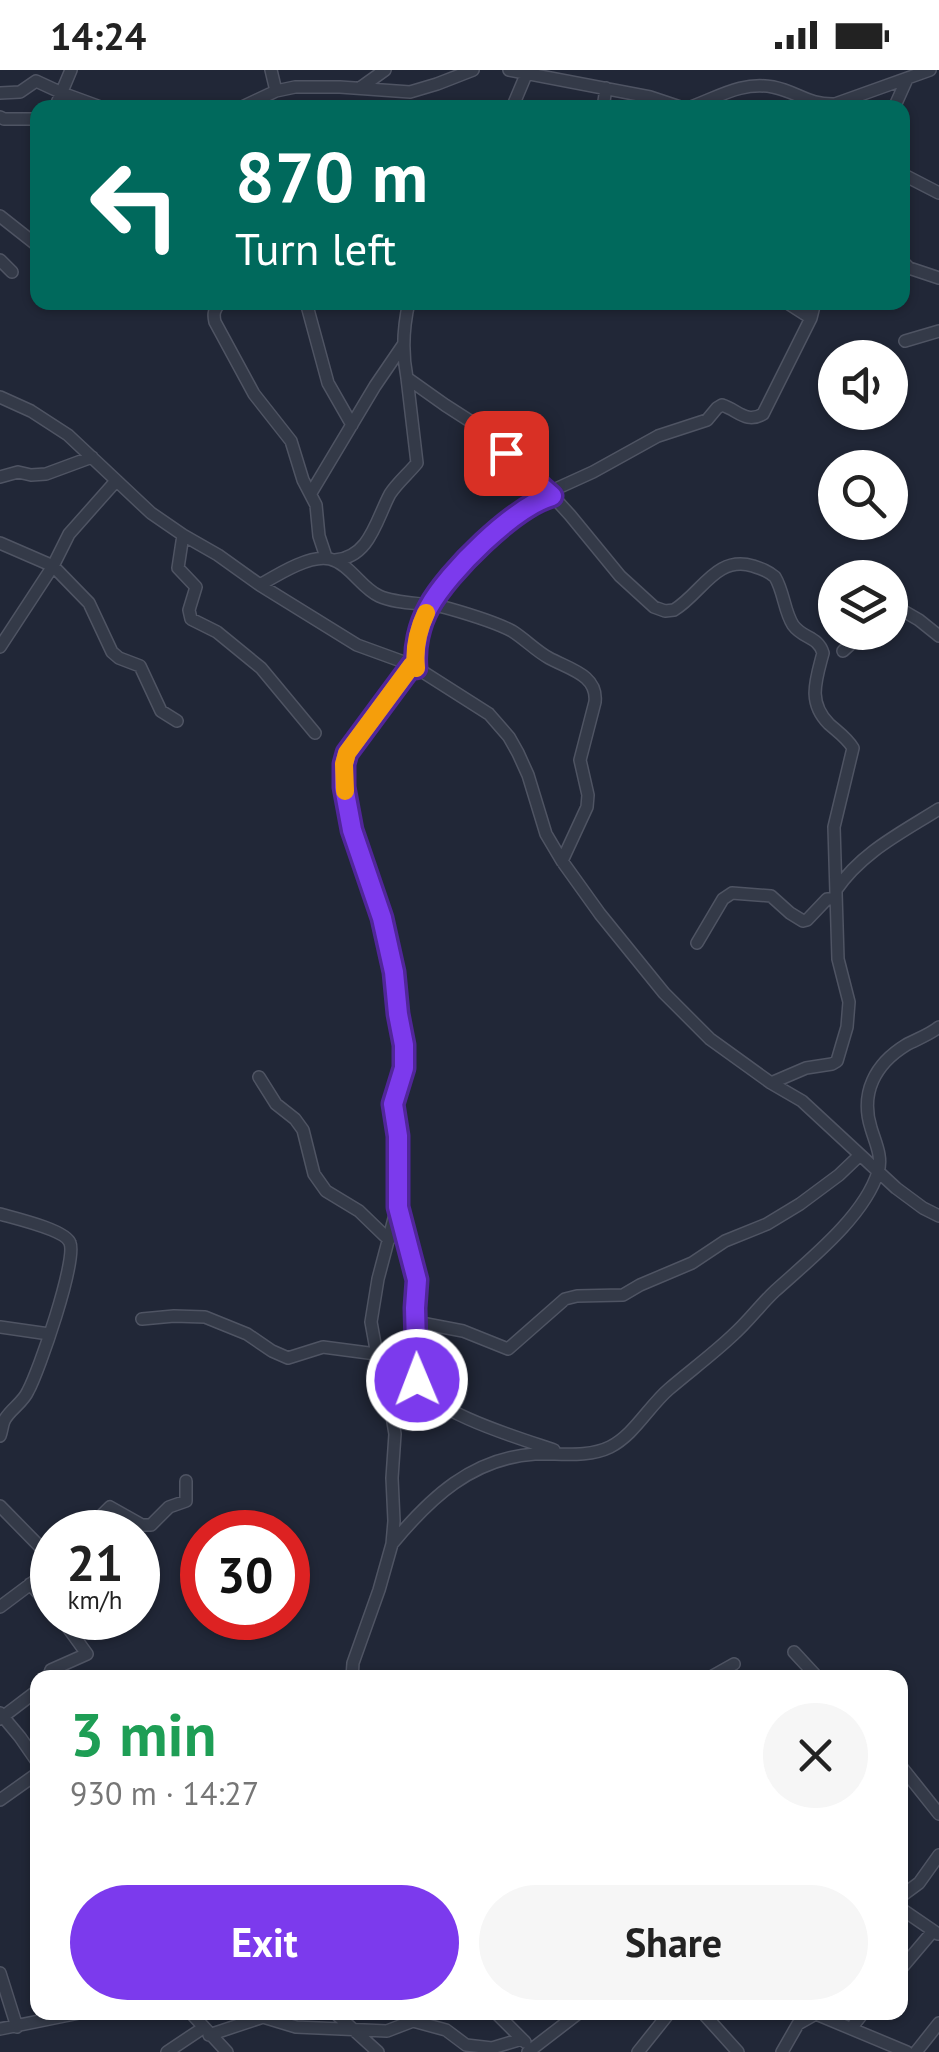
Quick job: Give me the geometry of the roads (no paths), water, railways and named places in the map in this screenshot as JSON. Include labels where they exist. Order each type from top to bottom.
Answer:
[{"type":"street","points":[[59,100],[71,70]]},
{"type":"street","points":[[271,70],[276,90]]},
{"type":"street","points":[[359,88],[385,70]]},
{"type":"street","points":[[256,100],[276,90],[295,87],[410,92],[473,70]]},
{"type":"street","points":[[509,70],[660,100]]},
{"type":"street","points":[[845,100],[908,73],[930,70]]},
{"type":"street","points":[[515,100],[527,72]]},
{"type":"street","points":[[897,100],[908,73]]},
{"type":"street","points":[[0,93],[20,92],[36,80],[80,100]]},
{"type":"street","points":[[705,100],[727,91],[771,86],[809,100]]},
{"type":"street","points":[[604,100],[606,88]]},
{"type":"street","points":[[0,117],[30,119]]},
{"type":"street","points":[[910,178],[939,193]]},
{"type":"street","points":[[0,216],[30,240]]},
{"type":"street","points":[[0,260],[12,272]]},
{"type":"street","points":[[910,268],[939,278]]},
{"type":"street","points":[[215,310],[216,322],[254,394],[291,441],[318,514],[319,536],[330,559],[380,597],[430,604],[509,630],[545,656],[586,678],[595,688],[580,760],[588,795],[586,807],[562,861]]},
{"type":"street","points":[[308,310],[328,384],[352,425]]},
{"type":"street","points":[[260,586],[294,566],[352,556],[362,548],[389,496],[417,463],[403,345],[407,310]]},
{"type":"street","points":[[798,310],[811,318]]},
{"type":"street","points":[[563,1453],[485,1426],[420,1390],[417,1280],[398,1207],[398,1136],[393,1104],[404,1068],[404,1045],[382,918],[352,830],[344,764],[357,738],[414,667],[419,632],[430,604],[477,548],[539,500],[658,436],[707,420],[722,405],[744,418],[760,416],[768,408],[813,310]]},
{"type":"street","points":[[906,340],[939,331]]},
{"type":"street","points":[[310,493],[403,345]]},
{"type":"street","points":[[407,378],[487,432],[550,494],[620,576],[654,606],[665,612],[682,605],[725,565],[743,563],[775,577],[794,626],[822,648],[814,689],[818,710],[853,748],[834,827],[838,959],[849,1002],[847,1028],[840,1054],[832,1064],[806,1068],[771,1082]]},
{"type":"street","points":[[0,397],[31,411],[68,436],[151,513],[260,586],[357,645],[414,667],[489,714],[509,737],[528,774],[546,834],[562,861],[664,994],[710,1039],[802,1101],[911,1200],[939,1216]]},
{"type":"street","points":[[0,477],[20,472],[46,474],[92,457]]},
{"type":"street","points":[[0,646],[74,527],[116,481]]},
{"type":"street","points":[[183,535],[177,562],[181,572],[196,586],[189,610],[192,619],[217,632],[261,668],[315,733]]},
{"type":"street","points":[[0,543],[53,566],[88,604],[112,652],[143,669],[161,711],[176,721]]},
{"type":"street","points":[[908,614],[939,636]]},
{"type":"street","points":[[696,942],[723,899],[732,893],[771,896],[790,913],[807,920],[826,898],[836,894],[845,877],[865,856],[939,808]]},
{"type":"street","points":[[392,1544],[448,1488],[478,1467],[504,1458],[595,1452],[610,1447],[668,1390],[736,1333],[847,1222],[870,1190],[880,1156],[866,1114],[866,1100],[876,1071],[901,1048],[939,1028]]},
{"type":"street","points":[[260,1077],[276,1104],[304,1130],[314,1174],[326,1192],[359,1211],[389,1240]]},
{"type":"street","points":[[416,1322],[463,1331],[508,1349],[564,1299],[623,1296],[692,1264],[725,1241],[767,1224],[800,1204],[860,1155]]},
{"type":"street","points":[[353,1670],[392,1544],[396,1434],[371,1322],[398,1207]]},
{"type":"street","points":[[0,1214],[41,1226],[70,1241],[68,1273],[49,1334],[28,1392],[4,1421],[0,1436]]},
{"type":"street","points":[[142,1320],[206,1316],[288,1358],[323,1346],[376,1354]]},
{"type":"street","points":[[0,1328],[49,1334]]},
{"type":"street","points":[[160,1517],[169,1507],[186,1501],[186,1481]]},
{"type":"street","points":[[0,1506],[30,1536]]},
{"type":"street","points":[[0,1607],[30,1584]]},
{"type":"street","points":[[51,1670],[87,1654],[77,1640]]},
{"type":"street","points":[[794,1652],[811,1670]]},
{"type":"street","points":[[724,1670],[734,1664]]},
{"type":"street","points":[[30,1696],[1,1716],[30,1752]]},
{"type":"street","points":[[908,1776],[939,1814]]},
{"type":"street","points":[[0,1800],[30,1779]]},
{"type":"street","points":[[908,1891],[939,1854]]},
{"type":"street","points":[[908,1916],[936,1932],[908,1962]]},
{"type":"street","points":[[0,1973],[17,2026]]},
{"type":"street","points":[[0,2029],[46,2020]]},
{"type":"street","points":[[197,2020],[228,2052]]},
{"type":"street","points":[[167,2052],[206,2031],[255,2020]]},
{"type":"street","points":[[270,2020],[293,2026],[388,2031],[413,2021],[446,2030],[466,2045],[492,2048],[527,2046],[558,2032],[571,2020]]},
{"type":"street","points":[[342,2020],[378,2052]]},
{"type":"street","points":[[503,2020],[527,2046]]},
{"type":"street","points":[[638,2052],[664,2020]]},
{"type":"street","points":[[709,2020],[738,2052]]},
{"type":"street","points":[[782,2052],[798,2024],[805,2020]]},
{"type":"street","points":[[835,2020],[907,2052]]},
{"type":"street","points":[[852,2027],[858,2020]]},
{"type":"street","points":[[916,2052],[939,2024]]}]
